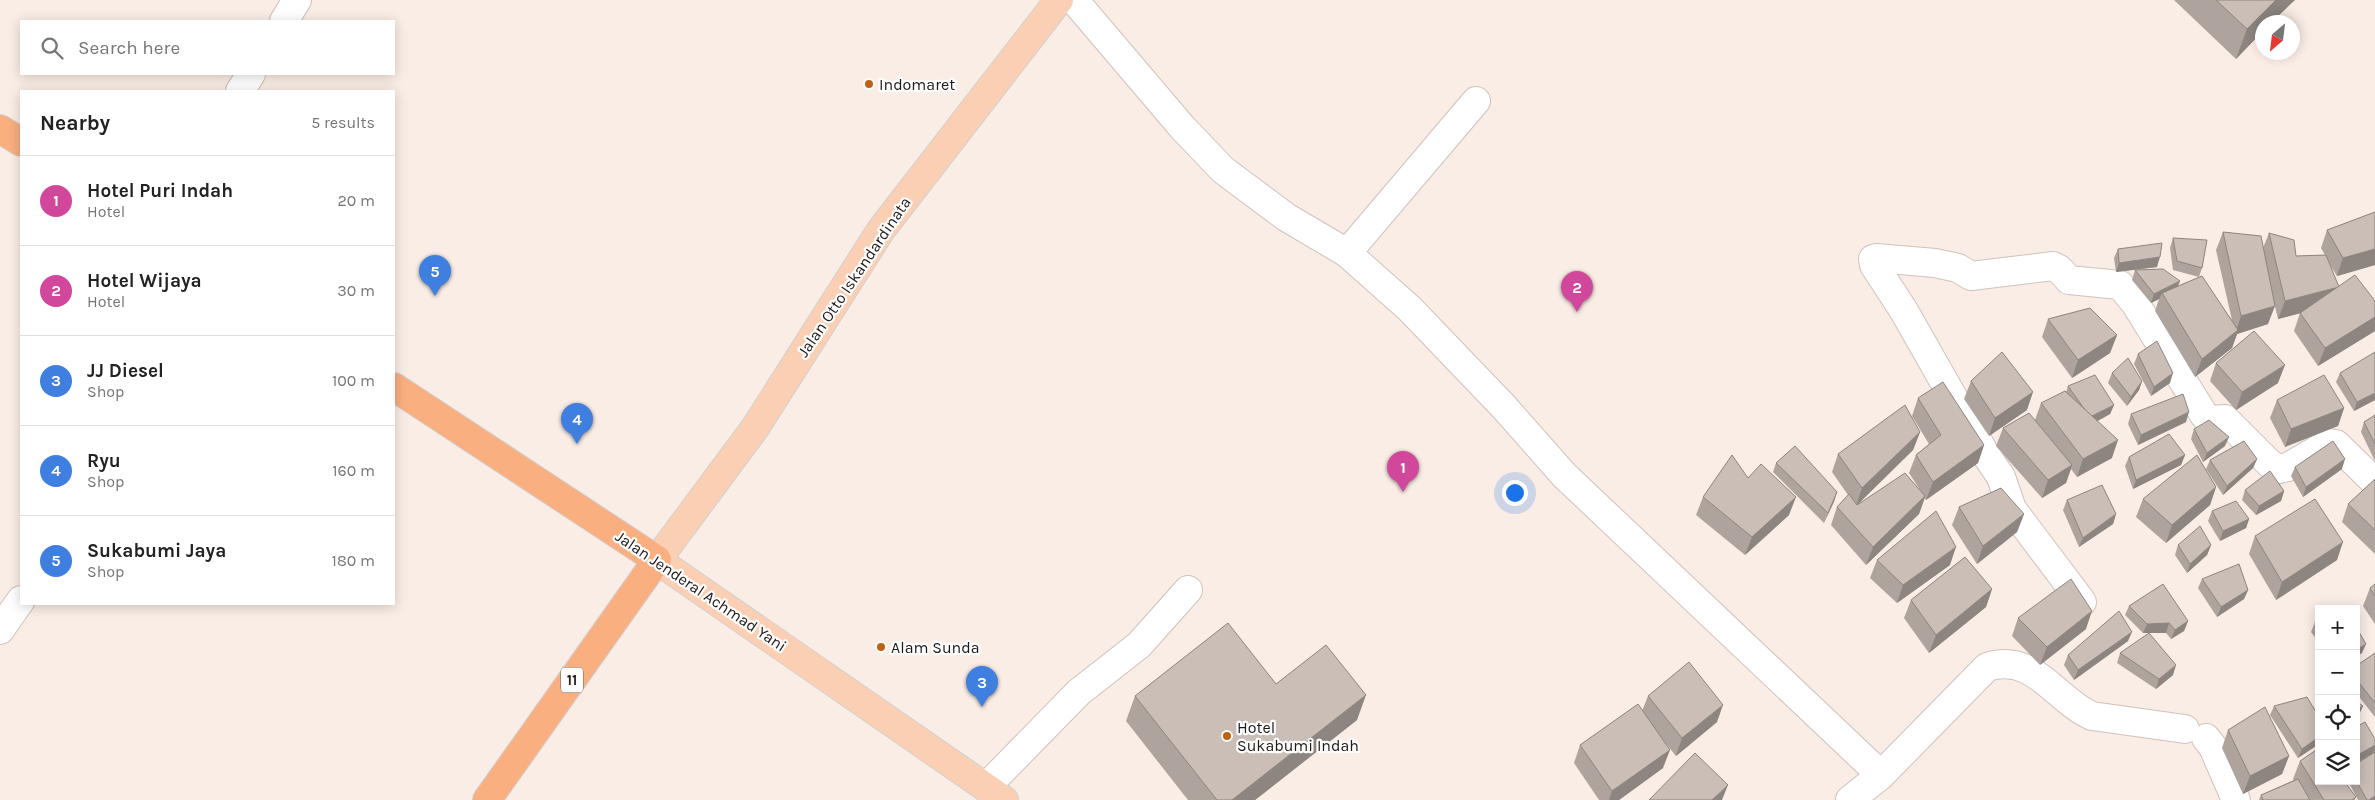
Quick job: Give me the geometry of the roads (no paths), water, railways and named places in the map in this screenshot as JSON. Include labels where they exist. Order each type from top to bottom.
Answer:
[{"type":"highway","points":[[0,129],[20,141]]},
{"type":"highway","name":"Jalan Jenderal Achmad Yani","points":[[395,388],[657,560]]},
{"type":"highway","name":"11","points":[[487,800],[657,560]]},
{"type":"main road","name":"Jalan Otto Iskandardinata","points":[[657,560],[755,428],[881,230],[1059,0]]},
{"type":"main road","name":"Jalan Jenderal Achmad Yani","points":[[657,560],[995,794]]},
{"type":"street","points":[[285,20],[298,0]]},
{"type":"street","points":[[1074,0],[1182,127],[1223,170],[1286,217],[1347,252],[1410,309],[1504,407],[1564,475],[1881,775]]},
{"type":"street","points":[[241,90],[250,75]]},
{"type":"street","points":[[1347,252],[1476,101]]},
{"type":"street","points":[[2082,602],[2012,509],[2001,477],[1984,452],[1904,311],[1874,265],[1876,258],[1935,263],[1958,268],[1972,276],[2053,266],[2060,269],[2069,280],[2120,285],[2140,311],[2204,415],[2210,420],[2225,419],[2270,464],[2279,469],[2288,467],[2328,443],[2336,444],[2375,482]]},
{"type":"street","points":[[995,794],[1079,692],[1139,644],[1188,590]]},
{"type":"street","points":[[0,630],[20,601]]},
{"type":"street","points":[[1850,800],[1881,775],[1987,667],[2001,662],[2019,664],[2031,671],[2082,712],[2092,716],[2195,734],[2213,747],[2236,800]]},
{"type":"place","name":"Indomaret","points":[[869,84]]},
{"type":"place","name":"Sukabumi Jaya","points":[[435,296]]},
{"type":"place","name":"Hotel Wijaya","points":[[1577,312]]},
{"type":"place","name":"Ryu","points":[[577,444]]},
{"type":"place","name":"Hotel Puri Indah","points":[[1403,492]]},
{"type":"place","name":"Alam Sunda","points":[[881,647]]},
{"type":"place","name":"JJ Diesel","points":[[982,707]]},
{"type":"place","name":"Hotel Sukabumi Indah","points":[[1227,736]]}]
